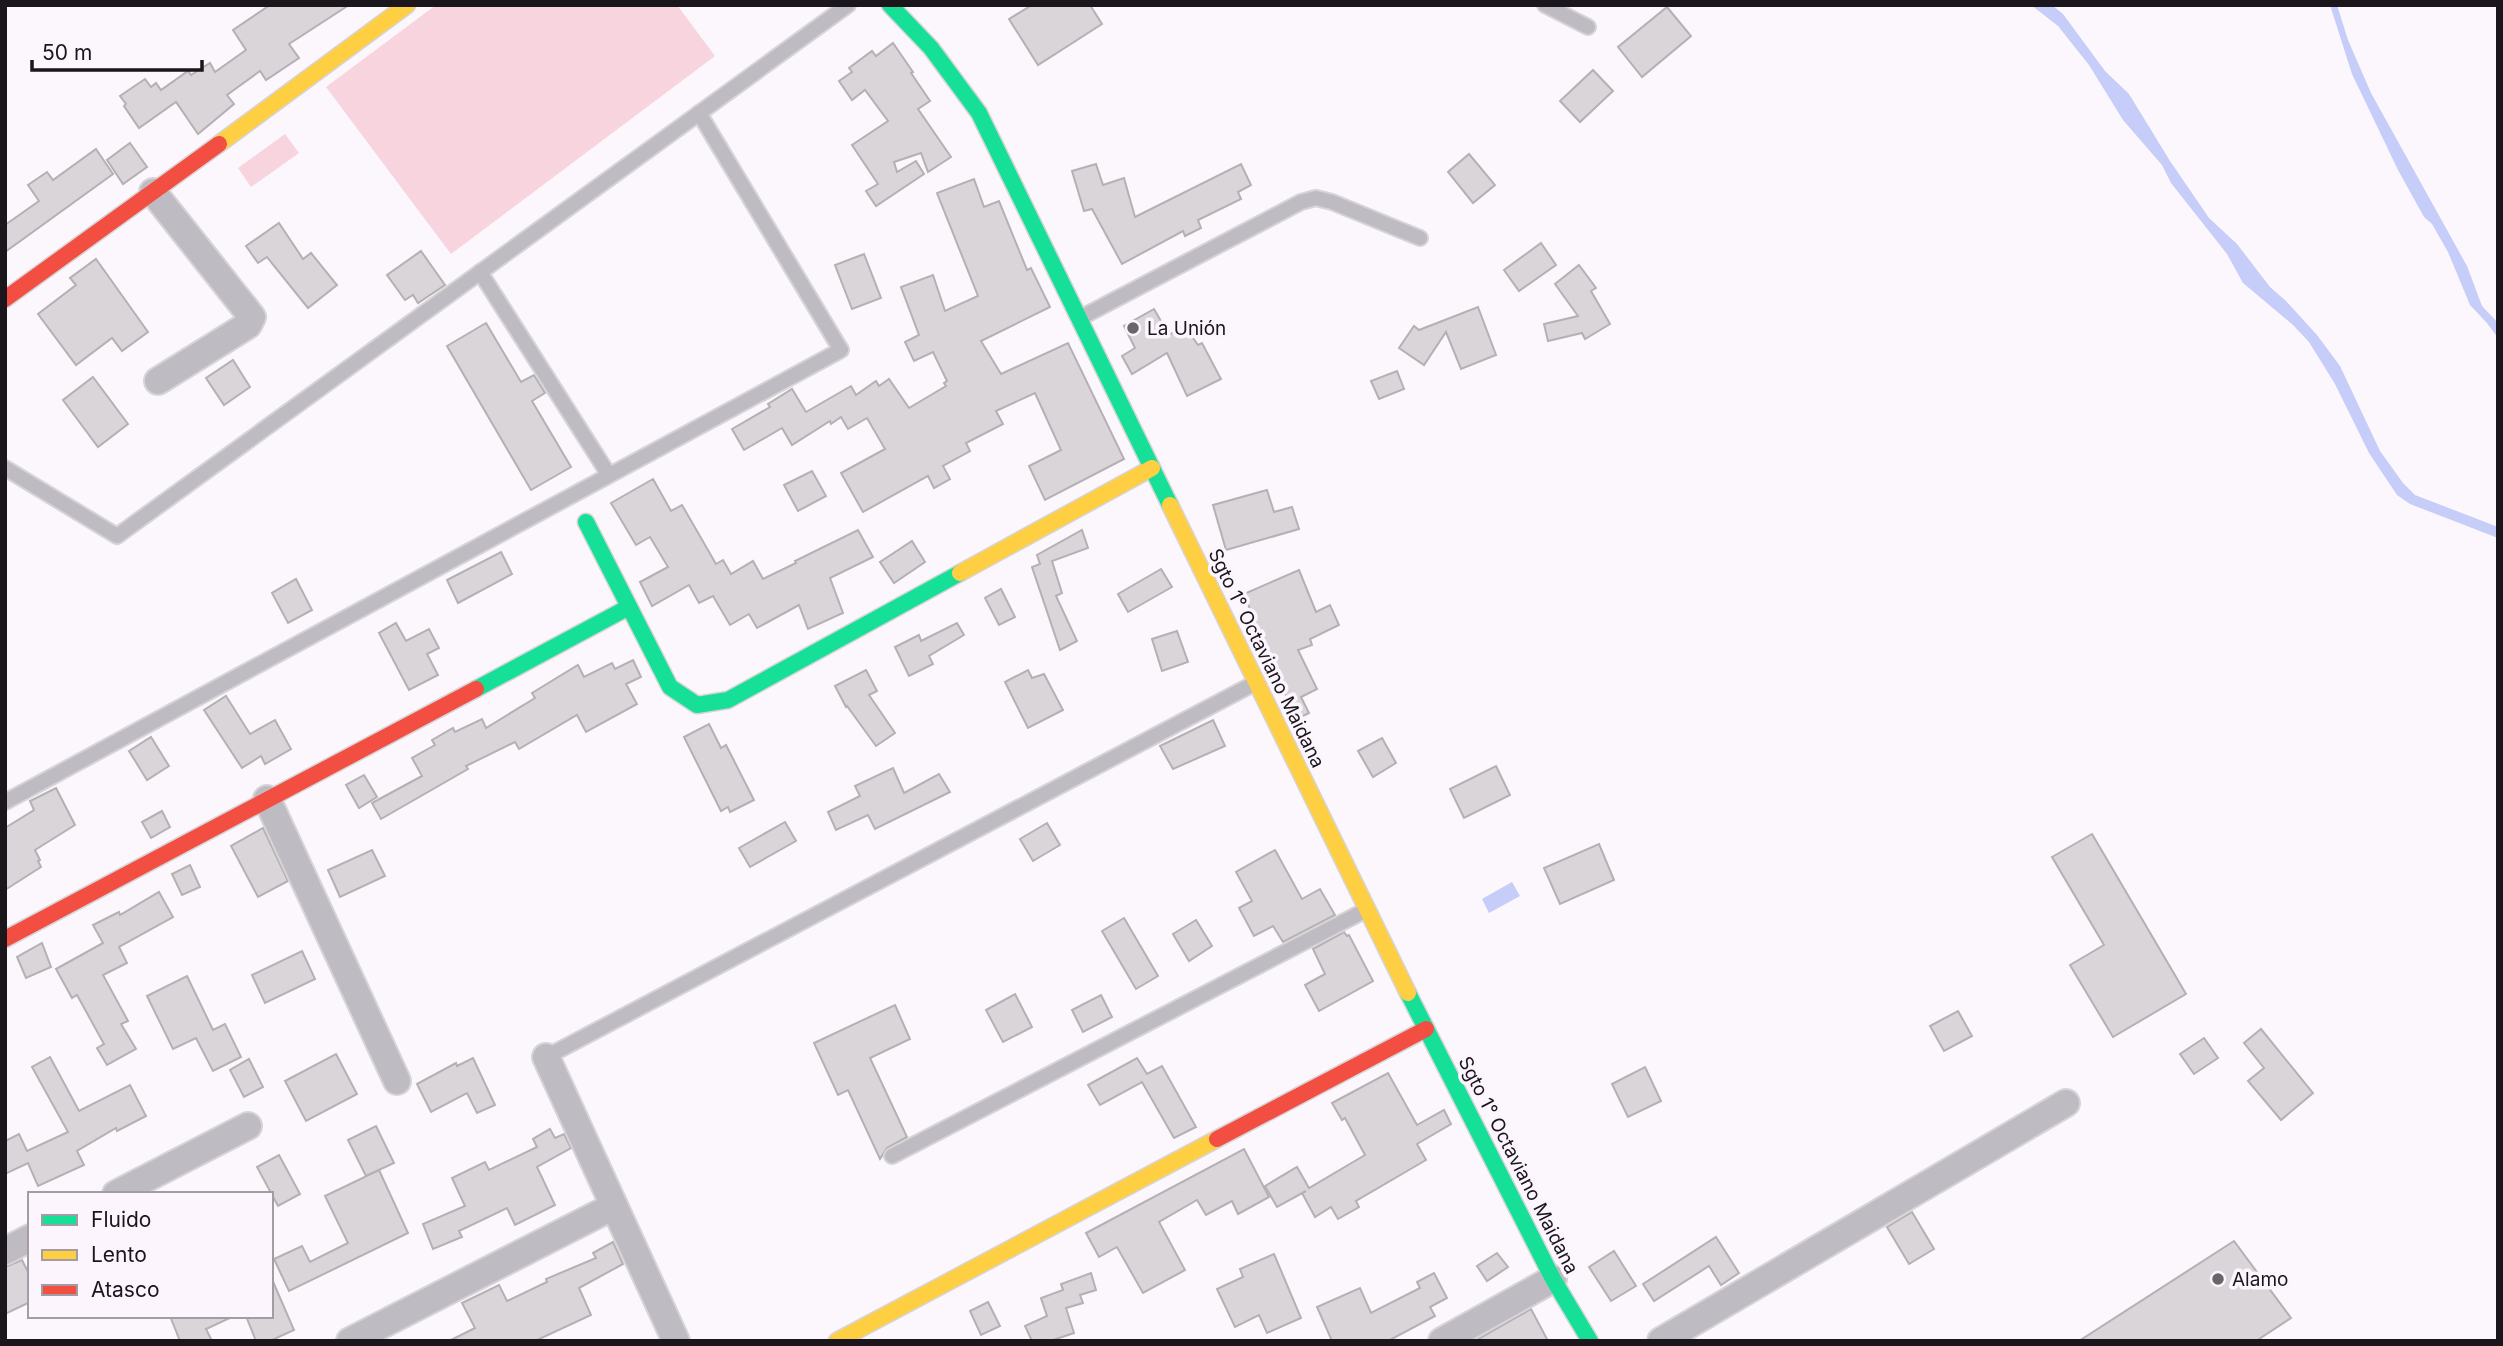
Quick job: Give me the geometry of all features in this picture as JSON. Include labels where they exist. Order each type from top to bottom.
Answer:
[{"type":"street","points":[[5,299],[407,5]]},
{"type":"street","name":"Sgto 1° Octaviano Maidana","points":[[890,5],[931,48],[979,113],[1426,1029],[1553,1279],[1590,1341]]},
{"type":"street","points":[[153,192],[252,317],[248,325],[158,381]]},
{"type":"street","points":[[586,522],[670,687],[697,705],[728,700],[1152,468]]},
{"type":"street","points":[[5,939],[629,607]]},
{"type":"street","points":[[267,799],[397,1081]]},
{"type":"street","points":[[837,1341],[1426,1029]]},
{"type":"street","points":[[545,1057],[676,1341]]},
{"type":"street","points":[[1661,1341],[2066,1103]]},
{"type":"street","points":[[120,1192],[248,1126]]},
{"type":"street","points":[[350,1341],[614,1206]]},
{"type":"street","points":[[5,1251],[28,1239]]},
{"type":"street","points":[[1442,1341],[1553,1279]]},
{"type":"lane","points":[[5,467],[117,536],[848,5]]},
{"type":"lane","points":[[1545,5],[1588,27]]},
{"type":"lane","points":[[5,802],[841,350],[699,113]]},
{"type":"lane","points":[[1080,318],[1301,202],[1316,198],[1420,238]]},
{"type":"lane","points":[[480,272],[609,475]]},
{"type":"lane","points":[[545,1057],[1256,682]]},
{"type":"lane","points":[[892,1156],[1367,910]]},
{"type":"shaded area","points":[[436,5],[677,5],[715,56],[451,254],[326,87]]},
{"type":"shaded area","points":[[285,134],[299,153],[251,187],[238,168]]},
{"type":"water","points":[[2031,5],[2052,5],[2063,14],[2105,71],[2129,94],[2209,218],[2237,244],[2270,287],[2317,335],[2340,366],[2380,451],[2403,483],[2415,495],[2498,527],[2498,538],[2410,504],[2397,495],[2369,453],[2335,384],[2309,342],[2243,283],[2227,254],[2171,183],[2162,165],[2123,120],[2089,65],[2058,26]]},
{"type":"water","points":[[2330,5],[2337,5],[2348,40],[2371,93],[2467,266],[2482,306],[2498,323],[2498,338],[2470,305],[2448,252],[2432,224],[2424,217],[2398,170],[2352,74]]},
{"type":"water","points":[[1512,882],[1520,896],[1489,913],[1482,899]]},
{"type":"building","points":[[270,5],[349,5],[289,44],[299,58],[266,80],[260,71],[227,95],[234,104],[198,134],[176,102],[139,128],[120,96],[145,79],[151,87],[156,83],[161,90],[188,71],[191,75],[210,63],[215,72],[246,50],[233,30]]},
{"type":"building","points":[[1032,5],[1090,5],[1102,24],[1038,65],[1009,19]]},
{"type":"building","points":[[1667,7],[1691,36],[1642,77],[1618,47]]},
{"type":"building","points":[[893,43],[930,101],[918,109],[951,157],[928,172],[921,153],[894,162],[897,172],[916,161],[924,174],[876,206],[866,191],[878,184],[852,145],[888,121],[865,90],[852,100],[839,81],[852,72],[849,68],[872,51],[876,56]]},
{"type":"building","points":[[1593,70],[1613,91],[1580,122],[1560,101]]},
{"type":"building","points":[[130,143],[147,167],[123,184],[107,160]]},
{"type":"building","points":[[96,149],[113,174],[5,252],[5,225],[39,201],[28,185],[47,172],[53,180]]},
{"type":"building","points":[[1469,154],[1495,185],[1473,203],[1448,172]]},
{"type":"building","points":[[1096,164],[1103,185],[1124,178],[1135,217],[1241,164],[1251,185],[1238,192],[1241,199],[1198,220],[1201,228],[1185,236],[1183,231],[1122,264],[1092,209],[1084,211],[1072,171]]},
{"type":"building","points":[[974,179],[984,207],[999,201],[1027,270],[1031,268],[1050,307],[981,341],[1001,374],[1068,343],[1124,459],[1045,500],[1029,466],[1061,450],[1035,393],[996,411],[1003,424],[966,443],[970,451],[943,466],[950,479],[934,488],[928,476],[863,512],[841,473],[885,449],[867,418],[848,429],[841,417],[792,445],[782,428],[744,450],[732,429],[770,407],[768,404],[792,389],[806,412],[851,386],[856,395],[876,381],[879,386],[889,379],[909,408],[946,386],[944,383],[947,381],[933,352],[914,361],[905,342],[919,335],[901,287],[933,275],[945,311],[978,296],[937,193]]},
{"type":"building","points":[[279,223],[303,259],[311,253],[337,285],[308,308],[267,257],[258,263],[246,246]]},
{"type":"building","points":[[1541,243],[1556,265],[1519,291],[1504,270]]},
{"type":"building","points":[[421,251],[445,285],[418,303],[413,295],[405,300],[387,275]]},
{"type":"building","points":[[864,254],[881,298],[852,309],[835,265]]},
{"type":"building","points":[[96,259],[148,332],[122,351],[112,338],[76,365],[38,314],[76,285],[70,278]]},
{"type":"building","points":[[1579,265],[1596,288],[1591,291],[1610,324],[1585,339],[1582,333],[1548,341],[1544,324],[1578,316],[1555,284]]},
{"type":"building","points":[[1478,307],[1496,355],[1461,369],[1446,332],[1424,365],[1399,348],[1414,326],[1419,330]]},
{"type":"building","points":[[1154,309],[1169,335],[1184,325],[1198,345],[1202,343],[1221,379],[1187,396],[1167,353],[1132,374],[1122,356],[1135,348],[1124,326]]},
{"type":"building","points":[[486,323],[521,382],[534,375],[545,393],[532,401],[571,467],[531,490],[447,346]]},
{"type":"building","points":[[233,360],[250,387],[224,405],[206,378]]},
{"type":"building","points":[[1397,371],[1404,389],[1379,399],[1371,381]]},
{"type":"building","points":[[93,377],[128,424],[98,447],[63,400]]},
{"type":"building","points":[[812,471],[826,496],[798,511],[784,485]]},
{"type":"building","points":[[653,479],[671,511],[682,505],[716,564],[723,560],[731,574],[753,561],[763,579],[858,530],[873,557],[830,578],[843,613],[808,629],[799,605],[757,628],[749,614],[730,625],[713,596],[699,603],[689,585],[652,606],[640,582],[668,567],[650,537],[636,545],[611,503]]},
{"type":"building","points":[[1267,490],[1274,512],[1292,507],[1299,529],[1226,550],[1213,505]]},
{"type":"building","points":[[1082,530],[1088,548],[1052,561],[1062,593],[1056,596],[1077,641],[1060,650],[1032,567],[1040,564],[1037,555]]},
{"type":"building","points":[[912,541],[925,562],[894,583],[880,562]]},
{"type":"building","points":[[501,552],[512,574],[458,603],[447,580]]},
{"type":"building","points":[[1161,569],[1172,587],[1128,612],[1118,594]]},
{"type":"building","points":[[1299,570],[1316,612],[1330,605],[1339,625],[1310,639],[1312,645],[1298,650],[1317,689],[1301,697],[1309,713],[1297,719],[1272,666],[1244,594]]},
{"type":"building","points":[[296,579],[312,610],[288,623],[272,593]]},
{"type":"building","points":[[1001,589],[1015,617],[999,625],[985,598]]},
{"type":"building","points":[[396,623],[406,641],[429,629],[439,648],[427,654],[438,675],[409,690],[379,633]]},
{"type":"building","points":[[957,623],[964,635],[929,656],[933,664],[909,676],[895,647],[919,635],[921,641]]},
{"type":"building","points":[[1177,631],[1188,662],[1162,671],[1152,639]]},
{"type":"building","points":[[633,660],[641,677],[626,684],[637,704],[586,732],[577,715],[519,749],[515,742],[466,766],[468,769],[381,819],[372,803],[422,776],[412,758],[435,745],[432,740],[453,728],[455,732],[482,719],[486,728],[535,698],[532,693],[578,665],[584,677],[612,663],[615,669]]},
{"type":"building","points":[[866,670],[877,691],[869,695],[895,733],[876,746],[846,707],[835,686]]},
{"type":"building","points":[[1028,670],[1032,678],[1044,674],[1063,710],[1028,728],[1005,682]]},
{"type":"building","points":[[226,696],[250,734],[275,720],[291,749],[265,764],[261,756],[242,768],[204,710]]},
{"type":"building","points":[[1213,720],[1225,746],[1173,769],[1160,746]]},
{"type":"building","points":[[709,724],[721,748],[726,745],[754,800],[730,812],[728,807],[721,811],[684,737]]},
{"type":"building","points":[[151,737],[169,766],[147,780],[129,751]]},
{"type":"building","points":[[1382,738],[1396,763],[1373,777],[1358,751]]},
{"type":"building","points":[[1496,766],[1510,795],[1464,818],[1450,789]]},
{"type":"building","points":[[893,768],[904,793],[939,774],[950,792],[875,829],[868,815],[836,830],[828,812],[860,796],[855,786]]},
{"type":"building","points":[[364,775],[377,797],[359,808],[346,785]]},
{"type":"building","points":[[56,788],[75,825],[35,850],[41,867],[5,890],[5,828],[34,810],[30,801]]},
{"type":"building","points":[[162,811],[170,827],[151,838],[142,822]]},
{"type":"building","points":[[785,822],[796,841],[750,867],[739,848]]},
{"type":"building","points":[[1047,823],[1060,845],[1033,861],[1020,839]]},
{"type":"building","points":[[263,828],[288,881],[258,897],[231,846]]},
{"type":"building","points":[[2092,834],[2186,994],[2113,1037],[2070,965],[2104,945],[2052,857]]},
{"type":"building","points":[[1599,844],[1614,880],[1560,904],[1544,868]]},
{"type":"building","points":[[372,850],[385,876],[340,897],[328,870]]},
{"type":"building","points":[[1275,850],[1302,899],[1320,889],[1335,915],[1283,942],[1273,926],[1254,936],[1239,908],[1252,901],[1236,872]]},
{"type":"building","points":[[190,865],[200,887],[182,895],[172,874]]},
{"type":"building","points":[[159,892],[173,917],[119,947],[127,963],[103,975],[128,1021],[121,1024],[136,1049],[107,1065],[97,1048],[104,1044],[77,995],[72,998],[56,969],[103,943],[93,925],[119,912],[120,915]]},
{"type":"building","points":[[1124,918],[1158,976],[1136,989],[1102,931]]},
{"type":"building","points":[[1196,920],[1212,946],[1189,961],[1173,934]]},
{"type":"building","points":[[1344,932],[1349,935],[1373,981],[1319,1011],[1305,985],[1325,974],[1313,949]]},
{"type":"building","points":[[42,943],[51,967],[26,978],[17,957]]},
{"type":"building","points":[[302,951],[315,979],[265,1003],[252,975]]},
{"type":"building","points":[[187,976],[213,1030],[225,1024],[241,1057],[213,1071],[196,1038],[173,1049],[147,996]]},
{"type":"building","points":[[1015,994],[1032,1027],[1003,1042],[986,1010]]},
{"type":"building","points":[[1101,995],[1112,1017],[1083,1032],[1072,1010]]},
{"type":"building","points":[[895,1005],[910,1039],[870,1058],[907,1137],[887,1148],[880,1159],[848,1090],[838,1095],[814,1043]]},
{"type":"building","points":[[1958,1011],[1972,1036],[1944,1051],[1930,1026]]},
{"type":"building","points":[[2261,1029],[2313,1093],[2281,1120],[2248,1081],[2264,1068],[2244,1043]]},
{"type":"building","points":[[2204,1038],[2218,1058],[2194,1074],[2180,1054]]},
{"type":"building","points":[[336,1054],[357,1094],[306,1121],[285,1081]]},
{"type":"building","points":[[50,1057],[79,1111],[130,1085],[146,1116],[117,1131],[116,1128],[77,1151],[84,1165],[38,1186],[28,1163],[5,1174],[5,1141],[19,1134],[27,1151],[68,1132],[32,1067]]},
{"type":"building","points":[[473,1058],[495,1105],[477,1113],[467,1093],[431,1112],[417,1084],[456,1063],[457,1066]]},
{"type":"building","points":[[1137,1058],[1147,1074],[1162,1066],[1196,1127],[1174,1138],[1142,1082],[1100,1105],[1088,1085]]},
{"type":"building","points":[[249,1059],[263,1087],[244,1097],[230,1070]]},
{"type":"building","points":[[1645,1067],[1661,1101],[1628,1117],[1612,1084]]},
{"type":"building","points":[[1388,1073],[1417,1125],[1444,1110],[1451,1124],[1417,1144],[1426,1160],[1356,1201],[1359,1207],[1338,1219],[1331,1207],[1315,1217],[1302,1193],[1277,1207],[1265,1186],[1297,1167],[1309,1188],[1365,1155],[1345,1118],[1342,1120],[1332,1103]]},
{"type":"building","points":[[376,1126],[394,1163],[366,1176],[348,1140]]},
{"type":"building","points":[[550,1129],[555,1138],[564,1134],[571,1148],[537,1167],[555,1205],[515,1225],[507,1208],[459,1231],[462,1237],[433,1249],[423,1224],[465,1206],[452,1178],[485,1162],[489,1170],[537,1147],[533,1139]]},
{"type":"building","points":[[1244,1149],[1269,1197],[1238,1214],[1232,1201],[1206,1215],[1197,1200],[1159,1222],[1185,1270],[1143,1293],[1117,1247],[1099,1257],[1086,1233]]},
{"type":"building","points":[[279,1155],[300,1194],[278,1206],[273,1192],[270,1192],[257,1167]]},
{"type":"building","points":[[379,1170],[408,1233],[289,1291],[274,1259],[302,1246],[310,1262],[348,1243],[325,1196]]},
{"type":"building","points":[[1912,1212],[1934,1249],[1909,1264],[1887,1227]]},
{"type":"building","points":[[1716,1237],[1739,1273],[1721,1285],[1709,1266],[1654,1301],[1643,1284]]},
{"type":"building","name":"Alamo","points":[[2234,1241],[2291,1318],[2256,1341],[2079,1341]]},
{"type":"building","points":[[613,1242],[623,1264],[579,1288],[591,1315],[535,1341],[449,1341],[475,1328],[462,1303],[499,1285],[507,1301],[547,1282],[546,1279],[596,1258],[593,1253]]},
{"type":"building","points":[[1614,1251],[1636,1286],[1611,1301],[1589,1267]]},
{"type":"building","points":[[1497,1253],[1508,1267],[1487,1281],[1477,1266]]},
{"type":"building","points":[[1274,1254],[1301,1318],[1267,1333],[1259,1315],[1235,1327],[1217,1289],[1243,1277],[1240,1269]]},
{"type":"building","points":[[22,1260],[28,1272],[28,1303],[5,1314],[5,1267]]},
{"type":"building","points":[[1091,1273],[1096,1290],[1080,1295],[1083,1303],[1066,1308],[1074,1333],[1050,1341],[1032,1341],[1025,1326],[1047,1316],[1041,1298],[1063,1290],[1061,1284]]},
{"type":"building","points":[[1434,1273],[1447,1298],[1430,1307],[1435,1316],[1388,1341],[1332,1341],[1317,1307],[1360,1288],[1371,1313],[1420,1288],[1417,1282]]},
{"type":"building","points":[[273,1282],[294,1330],[270,1341],[256,1341],[247,1318],[273,1318]]},
{"type":"building","points":[[988,1302],[1000,1326],[981,1335],[970,1311]]},
{"type":"building","points":[[1531,1309],[1548,1341],[1475,1341]]},
{"type":"building","points":[[171,1318],[230,1318],[206,1329],[212,1341],[180,1341]]},
{"type":"traffic: fast","points":[[890,5],[931,48],[979,113],[1170,505]]},
{"type":"traffic: fast","points":[[586,522],[670,687],[697,705],[728,700],[960,573]]},
{"type":"traffic: fast","points":[[476,689],[629,607]]},
{"type":"traffic: fast","points":[[1408,993],[1553,1279],[1590,1341]]},
{"type":"traffic: slow","points":[[219,144],[407,5]]},
{"type":"traffic: slow","points":[[960,573],[1152,468]]},
{"type":"traffic: slow","points":[[1170,505],[1408,993]]},
{"type":"traffic: slow","points":[[837,1341],[1217,1139]]},
{"type":"traffic: jam","points":[[5,299],[219,144]]},
{"type":"traffic: jam","points":[[5,939],[476,689]]},
{"type":"traffic: jam","points":[[1217,1139],[1426,1029]]},
{"type":"place","name":"La Unión","points":[[1133,328]]},
{"type":"place","name":"Alamo","points":[[2218,1279]]}]
